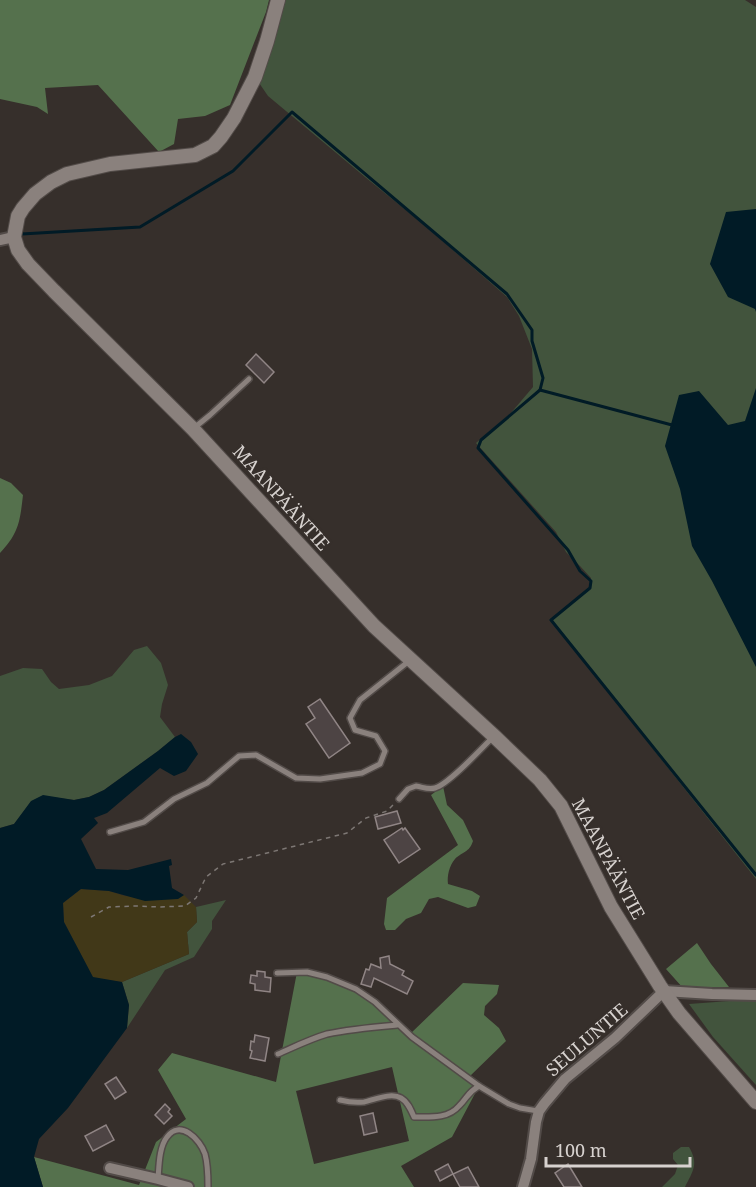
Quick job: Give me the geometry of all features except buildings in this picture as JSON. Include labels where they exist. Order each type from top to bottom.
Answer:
[{"type":"street","points":[[0,240],[14,237],[18,216],[23,208],[42,188],[59,177],[110,164],[187,157],[213,146],[234,118],[255,77],[278,0]]},
{"type":"street","name":"MAANPÄÄNTIE","points":[[14,237],[18,250],[28,264],[193,429],[374,626],[540,780],[561,806],[611,907],[664,991],[756,1102]]},
{"type":"street","points":[[664,991],[756,995]]},
{"type":"street","name":"SEULUNTIE","points":[[523,1187],[531,1159],[539,1111],[553,1091],[642,1014],[664,991]]},
{"type":"street","points":[[110,1168],[188,1187]]},
{"type":"lane","points":[[193,429],[249,379]]},
{"type":"lane","points":[[110,832],[144,822],[174,799],[207,783],[239,756],[256,755],[296,778],[320,778],[362,773],[380,764],[385,751],[376,736],[355,730],[350,718],[360,700],[410,659]]},
{"type":"lane","points":[[399,799],[408,789],[416,786],[429,789],[439,787],[494,736]]},
{"type":"lane","points":[[277,973],[307,972],[327,977],[356,989],[375,1002],[412,1037],[479,1086],[510,1104],[539,1111]]},
{"type":"lane","points":[[278,1054],[327,1034],[397,1025]]},
{"type":"lane","points":[[340,1100],[350,1102],[397,1096],[404,1099],[414,1117],[442,1117],[453,1112],[471,1090],[479,1086]]},
{"type":"lane","points":[[158,1179],[163,1145],[167,1136],[176,1130],[183,1129],[201,1143],[206,1156],[208,1187]]},
{"type":"path","points":[[91,916],[109,907],[185,906],[196,898],[206,877],[223,864],[347,833],[366,818],[387,811],[399,799]]},
{"type":"green space","points":[[0,0],[269,0],[230,105],[205,116],[178,119],[174,144],[159,152],[98,85],[45,88],[48,114],[37,107],[0,99]]},
{"type":"green space","points":[[281,0],[745,0],[756,7],[756,879],[551,620],[590,588],[591,578],[566,552],[556,532],[476,443],[510,414],[533,387],[532,349],[519,316],[507,297],[423,224],[268,96],[255,77]]},
{"type":"green space","points":[[0,478],[11,483],[23,495],[18,526],[0,553]]},
{"type":"green space","points":[[147,646],[161,663],[168,685],[160,717],[175,737],[104,790],[89,797],[74,800],[43,796],[31,802],[14,824],[0,828],[0,676],[23,668],[42,669],[59,689],[89,685],[112,676],[134,650]]},
{"type":"green space","points":[[443,786],[447,805],[463,820],[473,841],[468,850],[453,862],[449,871],[448,884],[472,891],[480,896],[476,906],[468,908],[438,897],[429,899],[421,913],[406,919],[395,930],[386,930],[384,924],[387,898],[458,845],[431,795]]},
{"type":"green space","points":[[226,900],[212,921],[212,929],[194,957],[165,970],[127,1028],[129,1005],[122,982],[189,954],[187,932],[197,922],[196,907]]},
{"type":"green space","points":[[697,943],[729,987],[683,988],[666,969]]},
{"type":"green space","points":[[297,972],[307,972],[356,989],[409,1035],[463,983],[499,985],[497,994],[485,1006],[484,1015],[499,1028],[506,1041],[469,1077],[479,1086],[452,1137],[401,1166],[414,1187],[43,1187],[34,1157],[139,1185],[156,1142],[186,1119],[158,1070],[172,1053],[276,1082]],"holes":[[[392,1067],[409,1141],[314,1164],[296,1091]]]},
{"type":"green space","points":[[756,999],[756,1085],[713,1037],[689,1004]]},
{"type":"green space","points":[[681,1147],[689,1147],[694,1158],[694,1167],[685,1187],[662,1187],[675,1174],[678,1165],[673,1159],[673,1153]]},
{"type":"sand","points":[[81,889],[109,891],[125,896],[178,899],[184,895],[196,907],[197,922],[187,932],[189,954],[122,982],[93,978],[64,922],[63,903]]},
{"type":"water","points":[[756,209],[756,312],[755,309],[728,297],[710,264],[726,212]]},
{"type":"water","points":[[756,388],[756,667],[692,546],[680,489],[665,446],[679,395],[699,391],[728,425],[745,421]]},
{"type":"water","points":[[181,734],[191,742],[198,754],[186,771],[174,776],[160,768],[107,813],[94,818],[98,823],[81,839],[96,869],[128,870],[171,859],[172,865],[169,866],[172,888],[184,895],[178,899],[145,901],[109,891],[81,889],[63,903],[64,922],[93,977],[122,982],[129,1005],[127,1028],[68,1108],[39,1139],[34,1157],[43,1187],[0,1187],[0,828],[14,824],[31,801],[43,795],[74,800],[89,797],[104,790]]},
{"type":"waterway","points":[[22,234],[140,227],[233,171],[292,112],[507,294],[532,330],[532,341],[543,378],[540,390],[481,440],[478,448],[568,550],[580,571],[591,581],[590,588],[551,620],[756,875]]},
{"type":"waterway","points":[[540,390],[672,425]]}]
